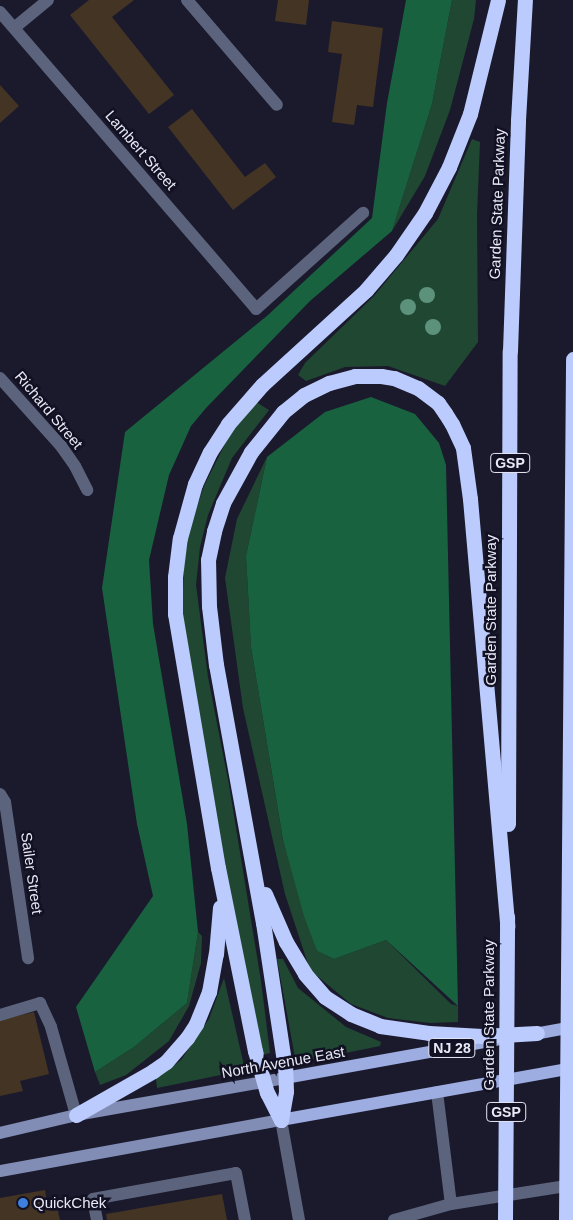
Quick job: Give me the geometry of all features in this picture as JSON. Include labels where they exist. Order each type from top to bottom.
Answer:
[{"type":"highway","points":[[281,1120],[263,1082],[218,868],[175,614],[177,558],[188,502],[210,452],[238,412],[266,381],[366,290],[396,255],[425,213],[449,167],[470,114],[498,0]]},
{"type":"highway","name":"Garden State Parkway","points":[[505,1220],[510,351],[518,120],[526,0]]},
{"type":"highway","points":[[566,1220],[573,360]]},
{"type":"highway","points":[[281,1120],[284,1105],[285,1078],[277,1009],[212,634],[208,575],[214,531],[230,487],[241,468],[262,435],[283,412],[304,395],[329,383],[355,376],[394,378],[418,388],[438,403],[455,429],[466,462],[507,926]]},
{"type":"highway","points":[[250,848],[266,899],[295,958],[314,986],[338,1006],[365,1020],[403,1030],[482,1036],[537,1033]]},
{"type":"highway","points":[[76,1115],[140,1080],[166,1062],[196,1024],[209,992],[216,954],[220,910],[218,868]]},
{"type":"highway","points":[[568,916],[573,899]]},
{"type":"main road","name":"North Avenue East","points":[[0,1133],[76,1115],[573,1027]]},
{"type":"main road","points":[[0,1171],[573,1068]]},
{"type":"street","points":[[14,28],[48,0]]},
{"type":"street","points":[[187,0],[277,105]]},
{"type":"street","name":"Lambert Street","points":[[0,12],[256,309],[363,213]]},
{"type":"street","name":"Richard Street","points":[[0,378],[61,446],[75,466],[87,490]]},
{"type":"street","name":"Sailer Street","points":[[0,794],[5,802],[28,958]]},
{"type":"street","points":[[0,1015],[40,1003],[51,1027],[76,1115]]},
{"type":"street","points":[[437,1092],[450,1204]]},
{"type":"street","points":[[281,1120],[299,1220]]},
{"type":"street","points":[[96,1220],[93,1199],[236,1173],[245,1220]]},
{"type":"street","points":[[394,1220],[450,1204],[573,1185]]},
{"type":"green space","points":[[406,0],[452,0],[432,104],[392,231],[310,301],[206,408],[191,426],[169,475],[149,560],[153,624],[187,824],[198,932],[187,1003],[134,1047],[95,1072],[76,1007],[153,896],[137,824],[102,588],[125,432],[268,315],[372,218],[387,103]]},
{"type":"green space","points":[[452,0],[476,0],[474,19],[450,110],[425,176],[392,231],[432,104]]},
{"type":"green space","points":[[472,139],[480,142],[477,215],[478,342],[445,386],[388,366],[345,367],[306,381],[298,375],[305,363],[374,296],[438,219]]},
{"type":"green space","points":[[371,397],[415,414],[439,443],[446,465],[458,1006],[386,940],[334,959],[317,951],[304,916],[283,840],[251,647],[246,556],[267,457],[325,412]]},
{"type":"green space","points":[[256,402],[269,410],[232,458],[208,515],[200,547],[196,585],[208,677],[229,785],[261,981],[270,1053],[263,1055],[226,872],[182,612],[185,542],[204,486],[229,436]]},
{"type":"green space","points":[[267,457],[246,556],[251,647],[283,840],[317,951],[334,959],[386,940],[451,1004],[458,1006],[458,1022],[430,1023],[388,1018],[351,1004],[310,970],[285,894],[243,708],[225,578],[237,519]]},
{"type":"green space","points":[[198,932],[202,936],[201,963],[189,1006],[169,1041],[126,1075],[100,1085],[95,1072],[134,1047],[187,1003]]},
{"type":"green space","points":[[277,959],[283,959],[298,988],[346,1027],[381,1042],[380,1046],[296,1063]]},
{"type":"green space","points":[[224,978],[245,1070],[157,1088],[156,1079],[181,1060],[209,1019]]},
{"type":"building","points":[[89,0],[134,0],[112,17],[174,95],[149,114],[70,15]]},
{"type":"building","points":[[278,0],[309,0],[306,25],[275,21]]},
{"type":"building","points":[[332,21],[383,28],[373,107],[357,105],[354,125],[332,122],[342,54],[328,52]]},
{"type":"building","points":[[0,85],[19,106],[0,123]]},
{"type":"building","points":[[192,109],[245,177],[265,163],[276,177],[233,210],[168,127]]},
{"type":"building","points":[[34,1012],[49,1074],[20,1081],[23,1091],[0,1096],[0,1020]]},
{"type":"building","name":"QuickChek","points":[[45,1190],[48,1209],[57,1207],[60,1220],[0,1220],[0,1198]]},
{"type":"building","name":"QuickChek","points":[[222,1194],[227,1220],[107,1220],[106,1214]]},
{"type":"place","name":"QuickChek","points":[[23,1203]]}]
